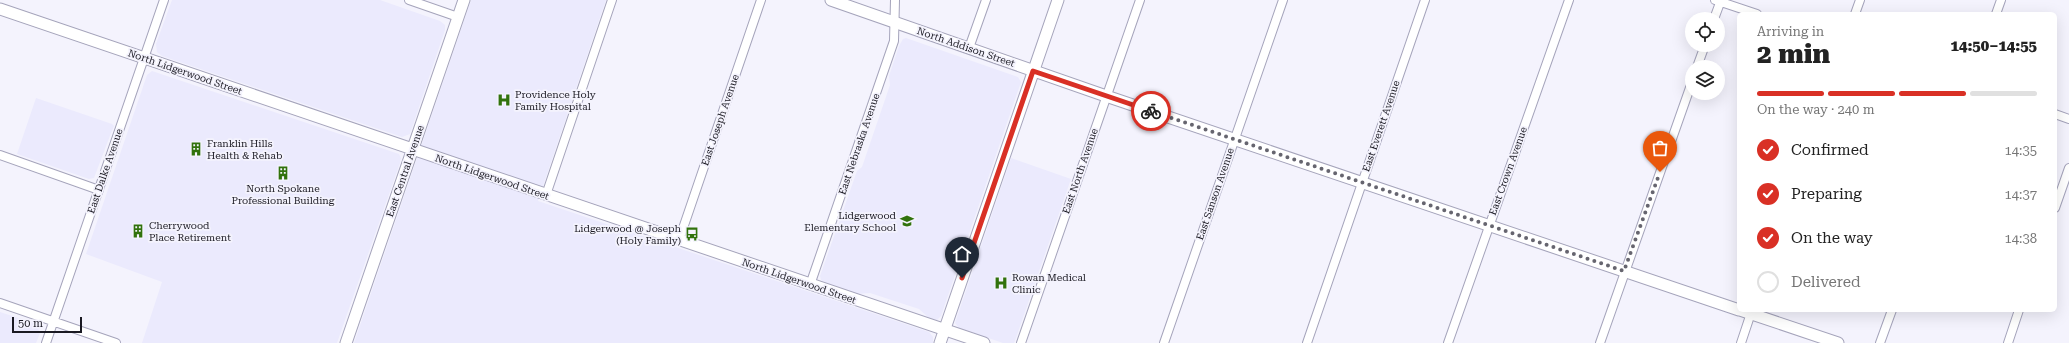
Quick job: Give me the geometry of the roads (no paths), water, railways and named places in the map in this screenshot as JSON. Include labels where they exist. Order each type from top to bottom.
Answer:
[{"type":"street","name":"East Dalke Avenue","points":[[46,343],[164,0]]},
{"type":"street","points":[[409,0],[458,17]]},
{"type":"street","name":"East Central Avenue","points":[[346,343],[464,0]]},
{"type":"street","points":[[546,195],[612,0]]},
{"type":"street","name":"East Joseph Avenue","points":[[678,240],[760,0]]},
{"type":"street","name":"North Addison Street","points":[[831,0],[1106,96],[1737,308]]},
{"type":"street","name":"East Nebraska Avenue","points":[[810,285],[894,41],[895,0]]},
{"type":"street","points":[[969,48],[986,0]]},
{"type":"street","points":[[940,343],[1058,0]]},
{"type":"street","name":"East North Avenue","points":[[1021,343],[1140,0]]},
{"type":"street","name":"East Sanson Avenue","points":[[1164,343],[1283,0]]},
{"type":"street","name":"East Everett Avenue","points":[[1307,343],[1425,0]]},
{"type":"street","name":"East Crown Avenue","points":[[1448,343],[1569,0]]},
{"type":"street","points":[[1856,12],[1860,0]]},
{"type":"street","points":[[1997,12],[2001,0]]},
{"type":"street","points":[[1716,12],[1719,1],[1751,12]]},
{"type":"street","name":"North Lidgerwood Street","points":[[0,9],[984,343]]},
{"type":"street","points":[[1600,343],[1624,271],[1686,100]]},
{"type":"street","points":[[2057,115],[2069,119]]},
{"type":"street","points":[[0,155],[99,190]]},
{"type":"street","points":[[2057,202],[2069,168]]},
{"type":"street","points":[[0,303],[116,343]]},
{"type":"street","points":[[1741,343],[1745,312]]},
{"type":"street","name":"North Addison Street","points":[[1748,312],[1838,343]]},
{"type":"street","points":[[1880,343],[1891,312]]},
{"type":"street","points":[[2008,343],[2018,312]]},
{"type":"place","name":"Providence Holy Family Hospital","points":[[504,100]]},
{"type":"place","name":"Franklin Hills Health & Rehab","points":[[196,149]]},
{"type":"place","name":"North Spokane Professional Building","points":[[283,173]]},
{"type":"place","name":"Lidgerwood Elementary School","points":[[907,221]]},
{"type":"place","name":"Cherrywood Place Retirement","points":[[138,231]]},
{"type":"place","name":"Lidgerwood @ Joseph (Holy Family)","points":[[692,234]]},
{"type":"place","name":"Rowan Medical Clinic","points":[[1001,283]]}]
